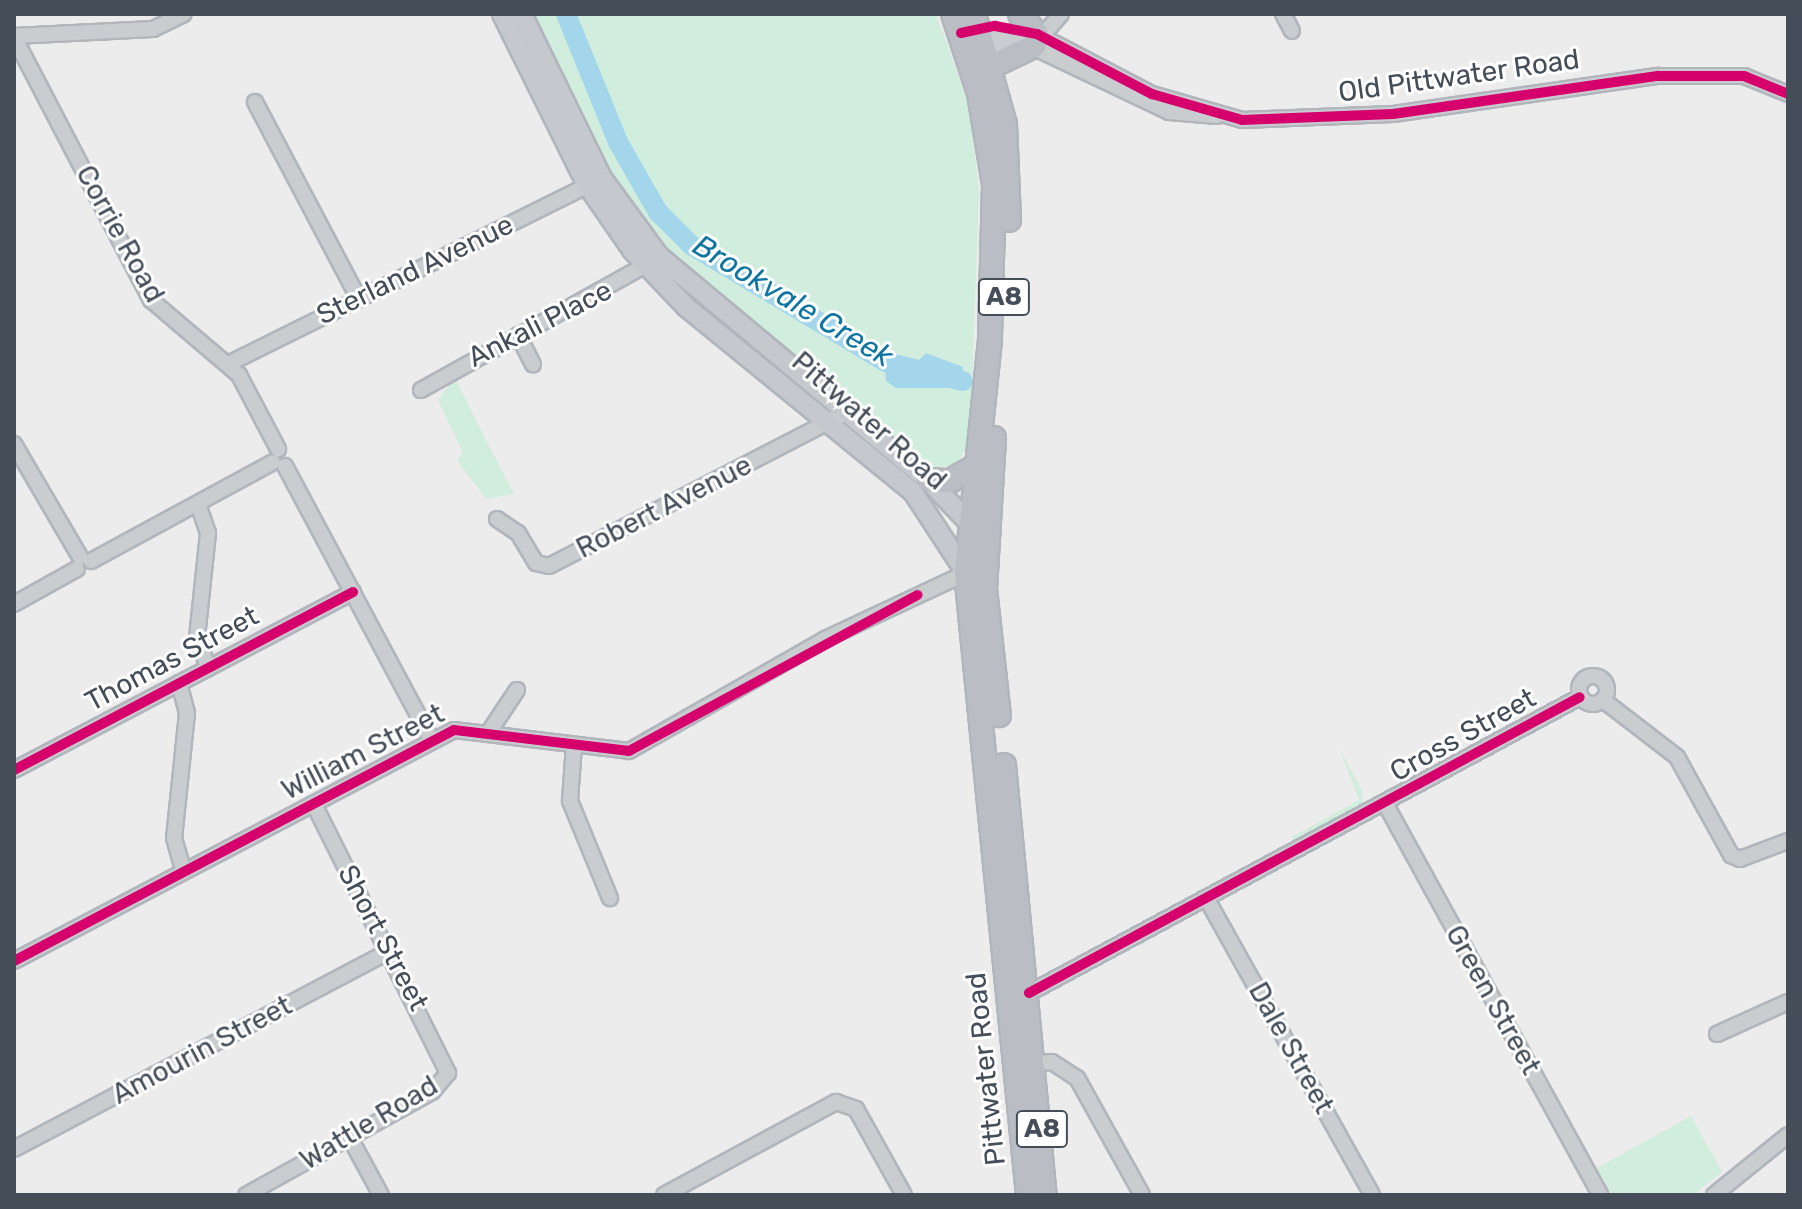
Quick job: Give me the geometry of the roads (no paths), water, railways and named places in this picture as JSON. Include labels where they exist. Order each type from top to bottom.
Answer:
[{"type":"highway","points":[[992,66],[1038,39],[1020,14]]},
{"type":"highway","name":"A8","points":[[970,30],[992,66],[1010,194],[985,554]]},
{"type":"highway","name":"A8","points":[[966,573],[967,517],[976,466],[995,206],[970,30]]},
{"type":"highway","points":[[928,480],[950,481],[976,466]]},
{"type":"highway","name":"Pittwater Road","points":[[985,554],[1019,998],[1028,1195]]},
{"type":"highway","name":"Pittwater Road","points":[[966,573],[1019,998],[1037,1063],[1045,1195]]},
{"type":"main road","name":"Pittwater Road","points":[[502,14],[595,182],[652,261],[838,418],[913,492],[966,573]]},
{"type":"main road","name":"Pittwater Road","points":[[522,14],[595,182]]},
{"type":"main road","name":"Pittwater Road","points":[[838,418],[928,480],[967,517]]},
{"type":"main road","points":[[967,517],[985,554]]},
{"type":"street","points":[[14,36],[153,29],[184,14]]},
{"type":"street","points":[[1038,39],[1061,14]]},
{"type":"street","points":[[1283,14],[1292,31]]},
{"type":"street","name":"Old Pittwater Road","points":[[970,30],[1038,39],[1169,112],[1217,116],[1378,115],[1658,76],[1744,76],[1788,94]]},
{"type":"street","name":"Corrie Road","points":[[14,36],[151,300],[228,364],[432,741]]},
{"type":"street","points":[[255,102],[358,297]]},
{"type":"street","name":"Sterland Avenue","points":[[228,364],[595,182]]},
{"type":"street","name":"Ankali Place","points":[[421,390],[652,261]]},
{"type":"street","points":[[518,335],[533,364]]},
{"type":"street","name":"Robert Avenue","points":[[497,519],[518,533],[536,563],[549,566],[838,418]]},
{"type":"street","points":[[14,444],[82,562]]},
{"type":"street","points":[[14,604],[82,562],[279,459]]},
{"type":"street","points":[[198,504],[208,533],[197,637],[208,668]]},
{"type":"street","name":"William Street","points":[[14,961],[183,870],[461,728],[491,729],[621,752],[638,747],[918,595],[966,573]]},
{"type":"street","name":"Thomas Street","points":[[14,770],[353,592]]},
{"type":"street","name":"Cross Street","points":[[1019,998],[1209,903],[1580,697],[1581,681],[1594,675],[1607,686],[1603,700]]},
{"type":"street","points":[[179,683],[187,713],[174,838],[183,870]]},
{"type":"street","points":[[491,729],[517,690]]},
{"type":"street","points":[[1580,697],[1603,700],[1677,757],[1731,855],[1788,841]]},
{"type":"street","points":[[574,745],[570,801],[610,898]]},
{"type":"street","name":"Short Street","points":[[314,804],[448,1073]]},
{"type":"street","name":"Green Street","points":[[1386,805],[1600,1195]]},
{"type":"street","name":"Dale Street","points":[[1209,903],[1372,1195]]},
{"type":"street","name":"Amourin Street","points":[[14,1149],[389,951]]},
{"type":"street","points":[[1717,1034],[1788,1002]]},
{"type":"street","points":[[1037,1063],[1052,1062],[1077,1078],[1142,1195]]},
{"type":"street","name":"Wattle Road","points":[[246,1195],[437,1088],[448,1073]]},
{"type":"street","points":[[664,1195],[836,1102],[856,1109],[904,1195]]},
{"type":"street","points":[[1714,1195],[1788,1135]]},
{"type":"street","points":[[350,1138],[381,1195]]},
{"type":"water","points":[[926,353],[963,367],[962,388],[896,388],[886,381],[884,355],[914,365]]},
{"type":"waterway","name":"Brookvale Creek","points":[[566,14],[618,142],[658,212],[691,245],[886,362],[963,381]]}]
